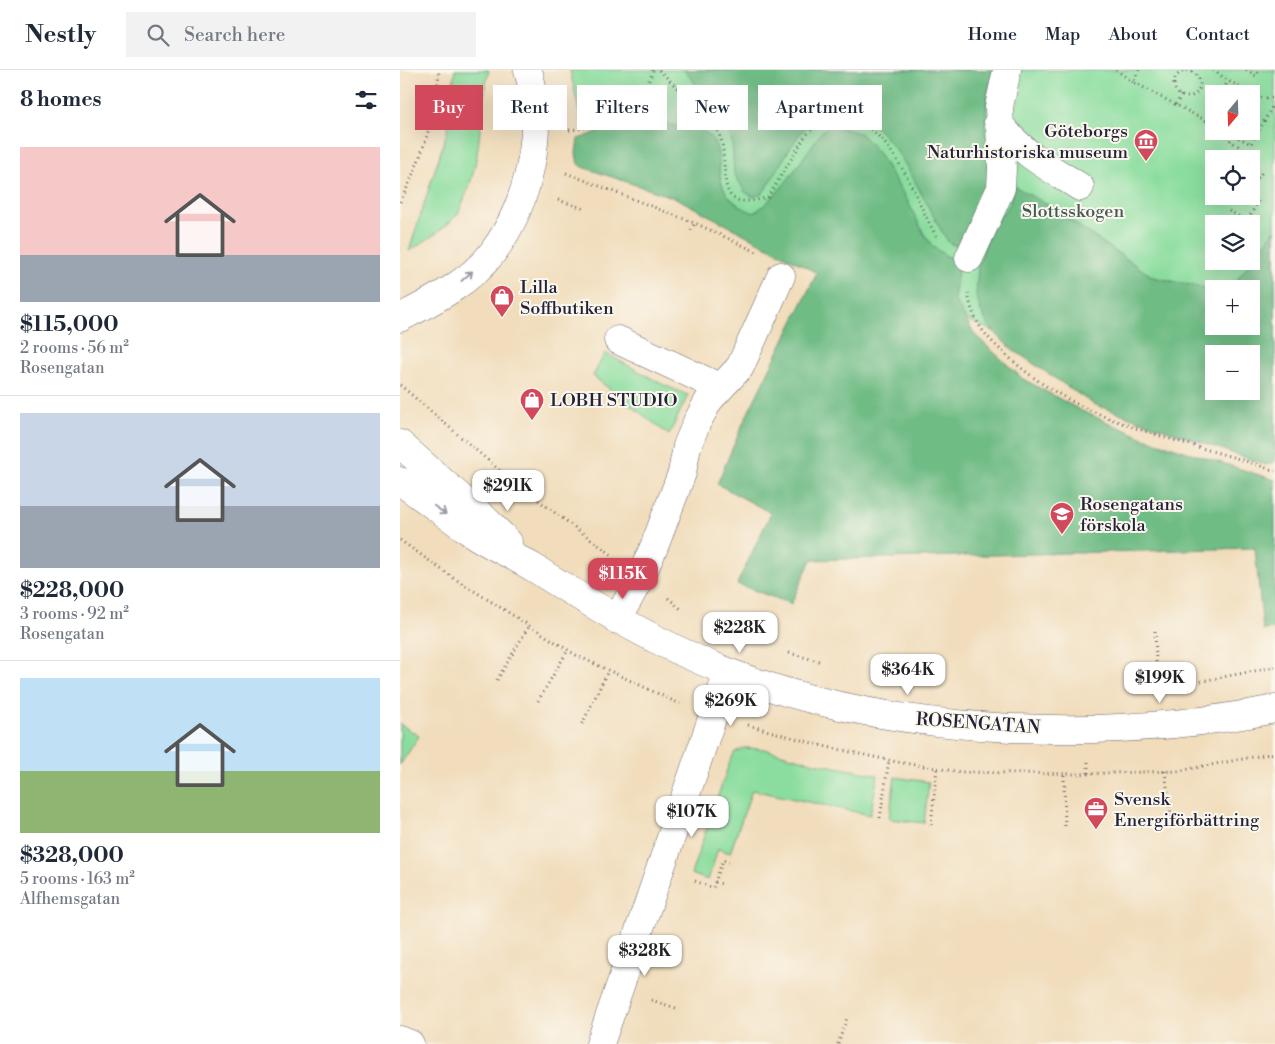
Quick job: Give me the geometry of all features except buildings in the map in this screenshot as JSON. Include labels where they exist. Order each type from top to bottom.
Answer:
[{"type":"street","points":[[400,318],[461,282],[492,253],[510,226],[526,188],[534,149],[536,115],[528,70]]},
{"type":"street","points":[[969,258],[1001,188],[1002,168],[998,122],[1001,88],[1006,70]]},
{"type":"street","points":[[998,122],[1006,133],[1028,153],[1080,187]]},
{"type":"street","points":[[617,620],[641,576],[682,473],[687,446],[697,422],[719,388],[740,367],[781,276]]},
{"type":"street","points":[[618,340],[719,388]]},
{"type":"street","name":"ROSENGATAN","points":[[400,444],[486,520],[532,567]]},
{"type":"street","name":"ROSENGATAN","points":[[400,481],[470,532],[532,567],[617,620],[674,650],[728,672],[810,698],[903,717],[982,726],[1087,729],[1169,725],[1275,708]]},
{"type":"street","points":[[600,1044],[728,672]]},
{"type":"street","points":[[400,1040],[410,1044]]},
{"type":"path","points":[[400,202],[426,140],[438,88],[439,70]]},
{"type":"path","points":[[569,130],[588,128],[609,122],[632,109],[642,98],[653,70]]},
{"type":"path","points":[[659,70],[714,124],[720,135],[723,150],[724,179],[728,192],[735,200],[750,203],[768,197],[806,135],[826,115],[846,117],[867,127],[891,150],[915,190],[941,243],[956,255],[969,258],[968,294],[976,324],[994,345],[1037,381],[1087,411],[1137,429],[1275,471]]},
{"type":"path","points":[[1116,70],[1133,82],[1205,120]]},
{"type":"path","points":[[1133,82],[1139,70]]},
{"type":"path","points":[[1213,70],[1221,74],[1228,81],[1239,85]]},
{"type":"path","points":[[1246,70],[1256,76],[1259,70]]},
{"type":"path","points":[[1194,71],[1200,81],[1200,89],[1191,96],[1181,95],[1175,89],[1176,77],[1182,72],[1194,71]]},
{"type":"path","points":[[1226,85],[1228,81]]},
{"type":"path","points":[[1176,105],[1181,95]]},
{"type":"path","points":[[1260,97],[1275,98]]},
{"type":"path","points":[[1260,128],[1275,102]]},
{"type":"path","points":[[1230,140],[1242,148]]},
{"type":"path","points":[[566,173],[695,223],[779,263],[781,276]]},
{"type":"path","points":[[557,199],[583,208]]},
{"type":"path","points":[[1229,211],[1236,215]]},
{"type":"path","points":[[691,230],[695,223]]},
{"type":"path","points":[[400,384],[511,480],[641,576],[683,611]]},
{"type":"path","points":[[400,540],[452,578],[568,650],[608,671],[668,698]]},
{"type":"path","points":[[497,680],[528,626]]},
{"type":"path","points":[[1155,631],[1157,688]]},
{"type":"path","points":[[538,701],[568,650]]},
{"type":"path","points":[[782,651],[828,664]]},
{"type":"path","points":[[1177,686],[1275,667]]},
{"type":"path","points":[[582,724],[608,671]]},
{"type":"path","points":[[1148,689],[1162,688]]},
{"type":"path","points":[[880,818],[889,760]]},
{"type":"path","points":[[930,825],[937,768]]},
{"type":"path","points":[[1165,771],[1172,824]]},
{"type":"path","points":[[1064,774],[1065,830]]},
{"type":"path","points":[[690,879],[713,888],[723,860],[729,862]]},
{"type":"path","points":[[715,882],[722,884]]},
{"type":"path","points":[[648,999],[679,1009]]},
{"type":"path","points":[[838,1044],[847,1018]]},
{"type":"green space","points":[[455,70],[489,70],[483,108],[483,85],[453,85]]},
{"type":"green space","name":"Slottsskogen","points":[[570,70],[1275,70],[1275,451],[1223,431],[896,289],[643,166],[623,130],[667,130],[667,85],[577,85],[577,102]]},
{"type":"green space","points":[[684,70],[993,70],[987,95],[985,131],[990,151],[992,189],[959,247],[949,243],[903,161],[890,142],[878,130],[882,130],[882,85],[758,85],[758,130],[803,130],[762,194],[753,197],[745,192],[734,173],[732,141],[727,130],[748,130],[748,85],[696,85]]},
{"type":"green space","points":[[667,124],[677,126],[677,130],[702,130],[714,142],[718,152],[722,184],[727,194],[737,204],[754,213],[784,184],[824,130],[850,130],[861,134],[877,151],[933,247],[959,264],[954,299],[975,335],[1023,379],[1082,411],[1144,438],[1275,480],[1275,629],[1263,630],[1255,548],[811,560],[791,604],[737,584],[771,513],[717,484],[745,419],[817,273],[678,199],[578,164],[576,153],[578,139],[600,130],[667,130]]},
{"type":"green space","points":[[447,130],[480,130],[470,183],[461,208],[451,221],[440,231],[409,251]]},
{"type":"green space","points":[[1014,186],[1048,205],[1153,277],[1205,288],[1205,335],[1260,335],[1260,280],[1237,280],[1244,270],[1260,270],[1260,250],[1275,230],[1275,462],[1266,465],[1093,404],[1009,347],[988,325],[976,295],[978,267],[991,228],[1010,204]]},
{"type":"green space","points":[[605,353],[664,385],[688,395],[669,435],[593,376]]},
{"type":"green space","points":[[400,724],[419,736],[400,765]]},
{"type":"green space","points":[[744,748],[764,749],[815,763],[878,775],[870,815],[752,790],[730,853],[718,849],[708,880],[691,874],[730,761],[735,752]]},
{"type":"green space","points":[[895,777],[929,782],[924,823],[889,819]]},
{"type":"place","name":"Göteborgs Naturhistoriska museum","points":[[1146,162]]},
{"type":"place","name":"Lilla Soffbutiken","points":[[502,318]]},
{"type":"place","name":"LOBH STUDIO","points":[[532,421]]},
{"type":"place","name":"Rosengatans förskola","points":[[1062,535]]},
{"type":"place","name":"Svensk Energiförbättring","points":[[1096,830]]}]
